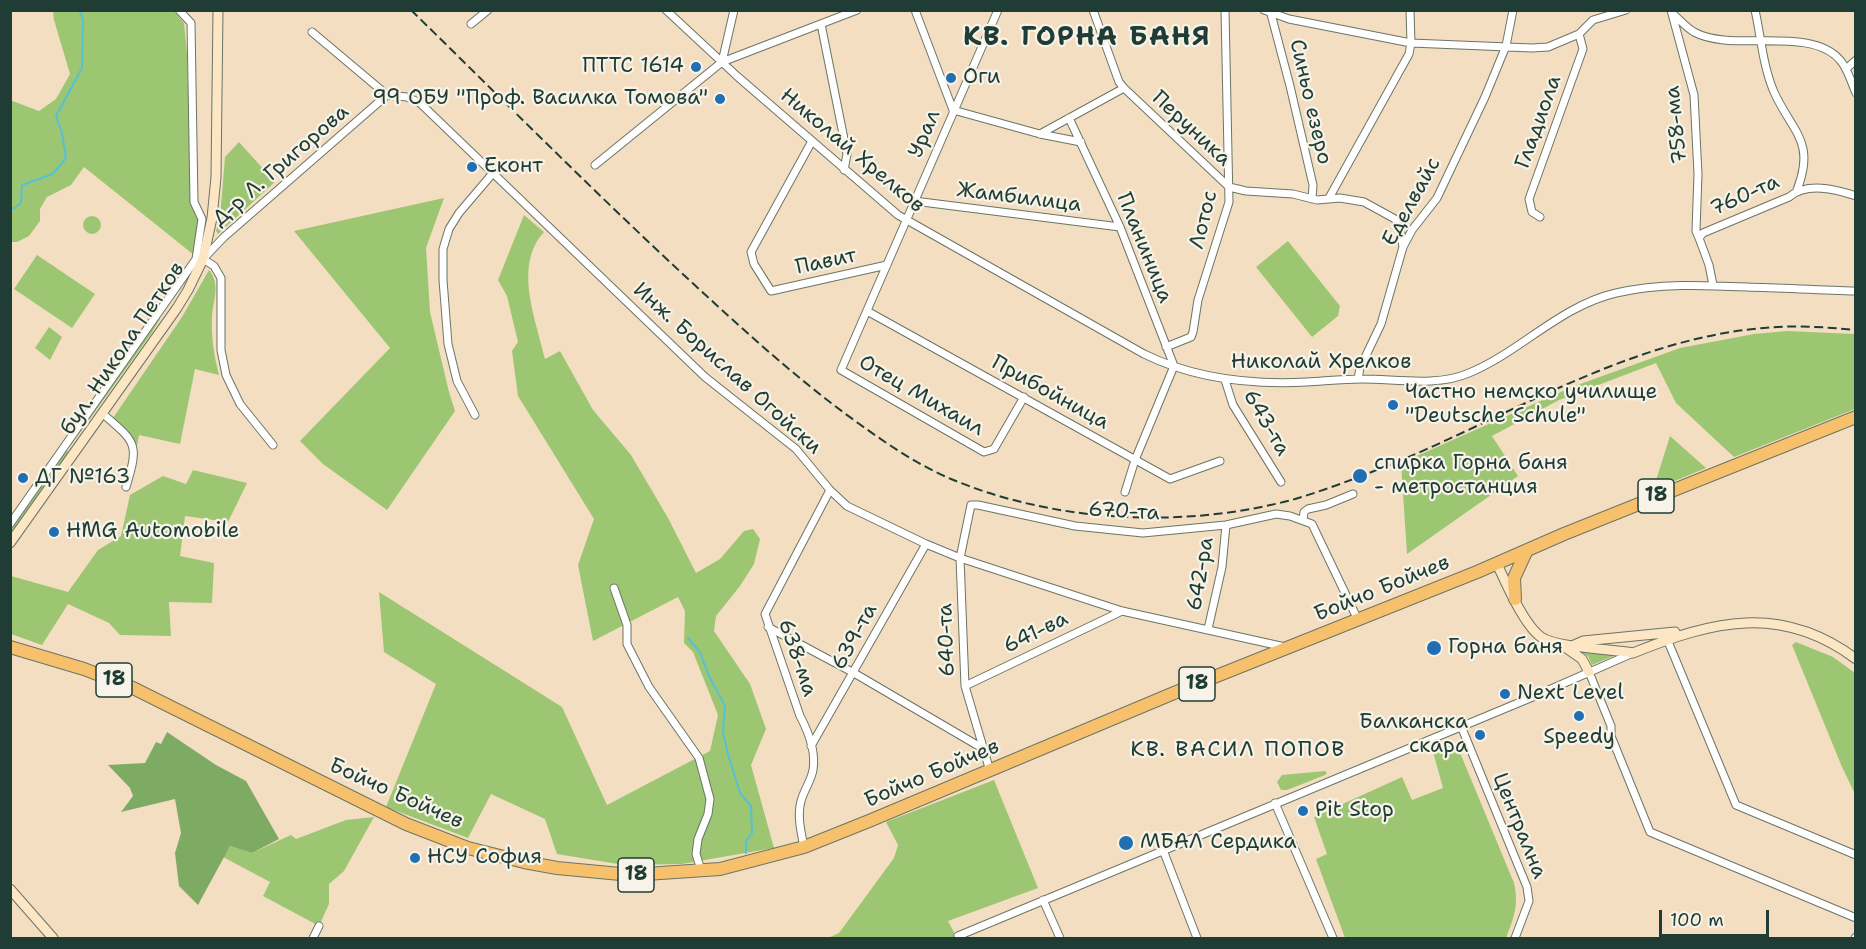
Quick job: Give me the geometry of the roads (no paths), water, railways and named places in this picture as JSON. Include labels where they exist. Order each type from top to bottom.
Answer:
[{"type":"highway","name":"Бойчо Бойчев","points":[[10,647],[84,669],[133,688],[396,819],[468,848],[524,862],[631,875],[730,867],[804,847],[1174,693],[1856,417]]},
{"type":"highway","points":[[1515,599],[1514,578],[1526,552]]},
{"type":"highway","points":[[10,642],[23,650]]},
{"type":"street","points":[[179,10],[191,23],[194,202],[202,219],[200,259],[214,266],[221,278],[221,350],[226,375],[240,404],[273,445]]},
{"type":"street","name":"бул. Никола Петков","points":[[10,543],[182,299],[200,259],[212,218],[216,177],[218,10]]},
{"type":"street","points":[[471,24],[488,10]]},
{"type":"street","name":"Николай Хрелков","points":[[666,10],[844,170],[906,221],[1144,354],[1209,377],[1226,380],[1305,382],[1358,379],[1437,381],[1460,377],[1487,365],[1538,330],[1593,300],[1614,294],[1655,287],[1713,285],[1856,291]]},
{"type":"street","points":[[722,62],[734,10]]},
{"type":"street","points":[[595,165],[722,62],[857,10]]},
{"type":"street","points":[[915,10],[953,110],[1040,134],[1081,142]]},
{"type":"street","name":"Урал","points":[[841,370],[998,10]]},
{"type":"street","name":"Перуника","points":[[1093,10],[1119,82],[1229,187],[1246,191],[1293,194],[1322,200],[1329,198],[1360,201],[1391,216],[1400,228],[1403,247]]},
{"type":"street","name":"Лотос","points":[[1166,347],[1191,337],[1198,300],[1227,210],[1229,187],[1225,10]]},
{"type":"street","points":[[1329,198],[1409,54],[1410,10]]},
{"type":"street","name":"Еделвайс","points":[[1358,379],[1360,368],[1381,324],[1403,247],[1412,230],[1437,198],[1485,98],[1506,46],[1513,10]]},
{"type":"street","points":[[1593,10],[1593,20]]},
{"type":"street","points":[[1268,12],[1411,44],[1532,48],[1548,47],[1579,34],[1593,20],[1626,10]]},
{"type":"street","points":[[1755,10],[1768,75],[1774,92],[1801,138],[1805,154],[1804,173],[1797,190]]},
{"type":"street","points":[[1671,11],[1695,33],[1718,39],[1804,42],[1826,49],[1840,59],[1856,93]]},
{"type":"street","name":"758-ма","points":[[1671,11],[1694,95],[1698,174],[1696,231],[1699,238]]},
{"type":"street","name":"Синьо езеро","points":[[1268,12],[1290,86],[1313,185],[1312,198]]},
{"type":"street","points":[[821,24],[847,154],[844,170]]},
{"type":"street","name":"Инж. Борислав Огойски","points":[[312,32],[387,95],[407,97],[420,103],[705,377],[796,449],[830,490],[847,506],[960,558],[1122,611],[1208,628],[1288,648]]},
{"type":"street","name":"Гладиола","points":[[1540,217],[1532,212],[1529,199],[1583,49],[1579,34]]},
{"type":"street","points":[[1846,69],[1856,60]]},
{"type":"street","points":[[1040,134],[1124,88]]},
{"type":"street","name":"Д-р Л. Григорова","points":[[200,259],[387,95]]},
{"type":"street","name":"Планиница","points":[[1069,118],[1120,227],[1174,366]]},
{"type":"street","name":"Павит","points":[[812,141],[751,252],[754,264],[771,291],[887,266]]},
{"type":"street","points":[[475,415],[457,381],[448,344],[442,249],[449,229],[459,213],[492,173]]},
{"type":"street","name":"760-та","points":[[1713,285],[1709,265],[1699,238],[1703,233],[1788,197],[1797,190],[1836,189],[1856,196]]},
{"type":"street","name":"Жамбилица","points":[[914,201],[1120,227]]},
{"type":"street","name":"бул. Никола Петков","points":[[10,524],[200,259]]},
{"type":"street","name":"Прибойница","points":[[867,311],[1170,479],[1220,461]]},
{"type":"street","points":[[1125,492],[1135,460],[1174,366]]},
{"type":"street","name":"Отец Михаил","points":[[841,370],[984,452],[994,449],[1024,397]]},
{"type":"street","name":"643-та","points":[[1226,380],[1233,405],[1281,482]]},
{"type":"street","points":[[103,414],[128,437],[134,449],[135,457],[126,487]]},
{"type":"street","name":"638-ма","points":[[804,847],[800,827],[801,800],[813,768],[811,746],[807,729],[765,614],[830,490]]},
{"type":"street","points":[[1353,494],[1326,505],[1308,509],[1304,512],[1303,520],[1312,524],[1358,620]]},
{"type":"street","name":"670-та","points":[[971,505],[1075,526],[1143,533],[1226,525],[1276,514],[1303,520]]},
{"type":"street","name":"640-та","points":[[971,505],[960,558],[965,686],[981,747],[990,771]]},
{"type":"street","name":"642-ра","points":[[1208,628],[1222,567],[1226,525]]},
{"type":"street","name":"639-та","points":[[811,746],[926,544]]},
{"type":"street","points":[[1497,564],[1535,632],[1582,658],[1611,726],[1611,736],[1650,832],[1856,918]]},
{"type":"street","points":[[614,588],[627,625],[627,644],[650,687],[699,758],[710,799],[696,854],[701,870]]},
{"type":"street","name":"641-ва","points":[[965,686],[1122,611]]},
{"type":"street","points":[[1574,645],[1583,641],[1750,622],[1775,624],[1820,638],[1856,658]]},
{"type":"street","points":[[768,627],[981,747]]},
{"type":"street","points":[[958,936],[1633,653],[1695,630]]},
{"type":"street","points":[[1626,637],[1633,642],[1633,653]]},
{"type":"street","points":[[1667,639],[1736,805],[1856,855]]},
{"type":"street","points":[[1560,644],[1633,653]]},
{"type":"street","name":"Централна","points":[[1461,726],[1527,887],[1528,901],[1515,939]]},
{"type":"street","points":[[1275,803],[1333,939]]},
{"type":"street","points":[[1163,850],[1197,939]]},
{"type":"street","points":[[10,889],[53,939]]},
{"type":"street","points":[[1043,900],[1060,939]]},
{"type":"street","points":[[313,939],[319,926]]},
{"type":"waterway","points":[[10,209],[21,203],[22,185],[53,174],[66,158],[62,133],[56,116],[82,68],[83,19],[79,10]]},
{"type":"waterway","points":[[688,638],[700,652],[709,676],[725,706],[723,732],[728,754],[740,793],[751,806],[752,833],[746,841],[746,853]]},
{"type":"railway","points":[[411,10],[662,255],[816,391],[880,439],[927,467],[991,494],[1034,505],[1077,513],[1122,517],[1210,515],[1253,509],[1308,495],[1372,472],[1441,443],[1576,380],[1669,346],[1716,335],[1764,328],[1810,327],[1856,330]]},
{"type":"place","name":"ПТТС 1614","points":[[696,67]]},
{"type":"place","name":"Оги","points":[[951,78]]},
{"type":"place","name":"99 ОБУ \"Проф. Василка Томова\"","points":[[720,99]]},
{"type":"place","name":"Еконт","points":[[472,167]]},
{"type":"place","name":"Частно немско училище \"Deutsche Schule\"","points":[[1393,405]]},
{"type":"place","name":"спирка Горна баня - метростанция","points":[[1360,476]]},
{"type":"place","name":"ДГ №163","points":[[23,478]]},
{"type":"place","name":"HMG Automobile","points":[[54,532]]},
{"type":"place","name":"Горна баня","points":[[1434,648]]},
{"type":"place","name":"Next Level","points":[[1505,694]]},
{"type":"place","name":"Speedy","points":[[1579,716]]},
{"type":"place","name":"Балканска скара","points":[[1480,735]]},
{"type":"place","name":"Pit Stop","points":[[1303,811]]},
{"type":"place","name":"МБАЛ Сердика","points":[[1126,843]]},
{"type":"place","name":"НСУ София","points":[[415,858]]},
{"type":"district","name":"КВ. ГОРНА БАНЯ","points":[[1087,38]]},
{"type":"district","name":"КВ. ВАСИЛ ПОПОВ","points":[[1238,750]]}]
